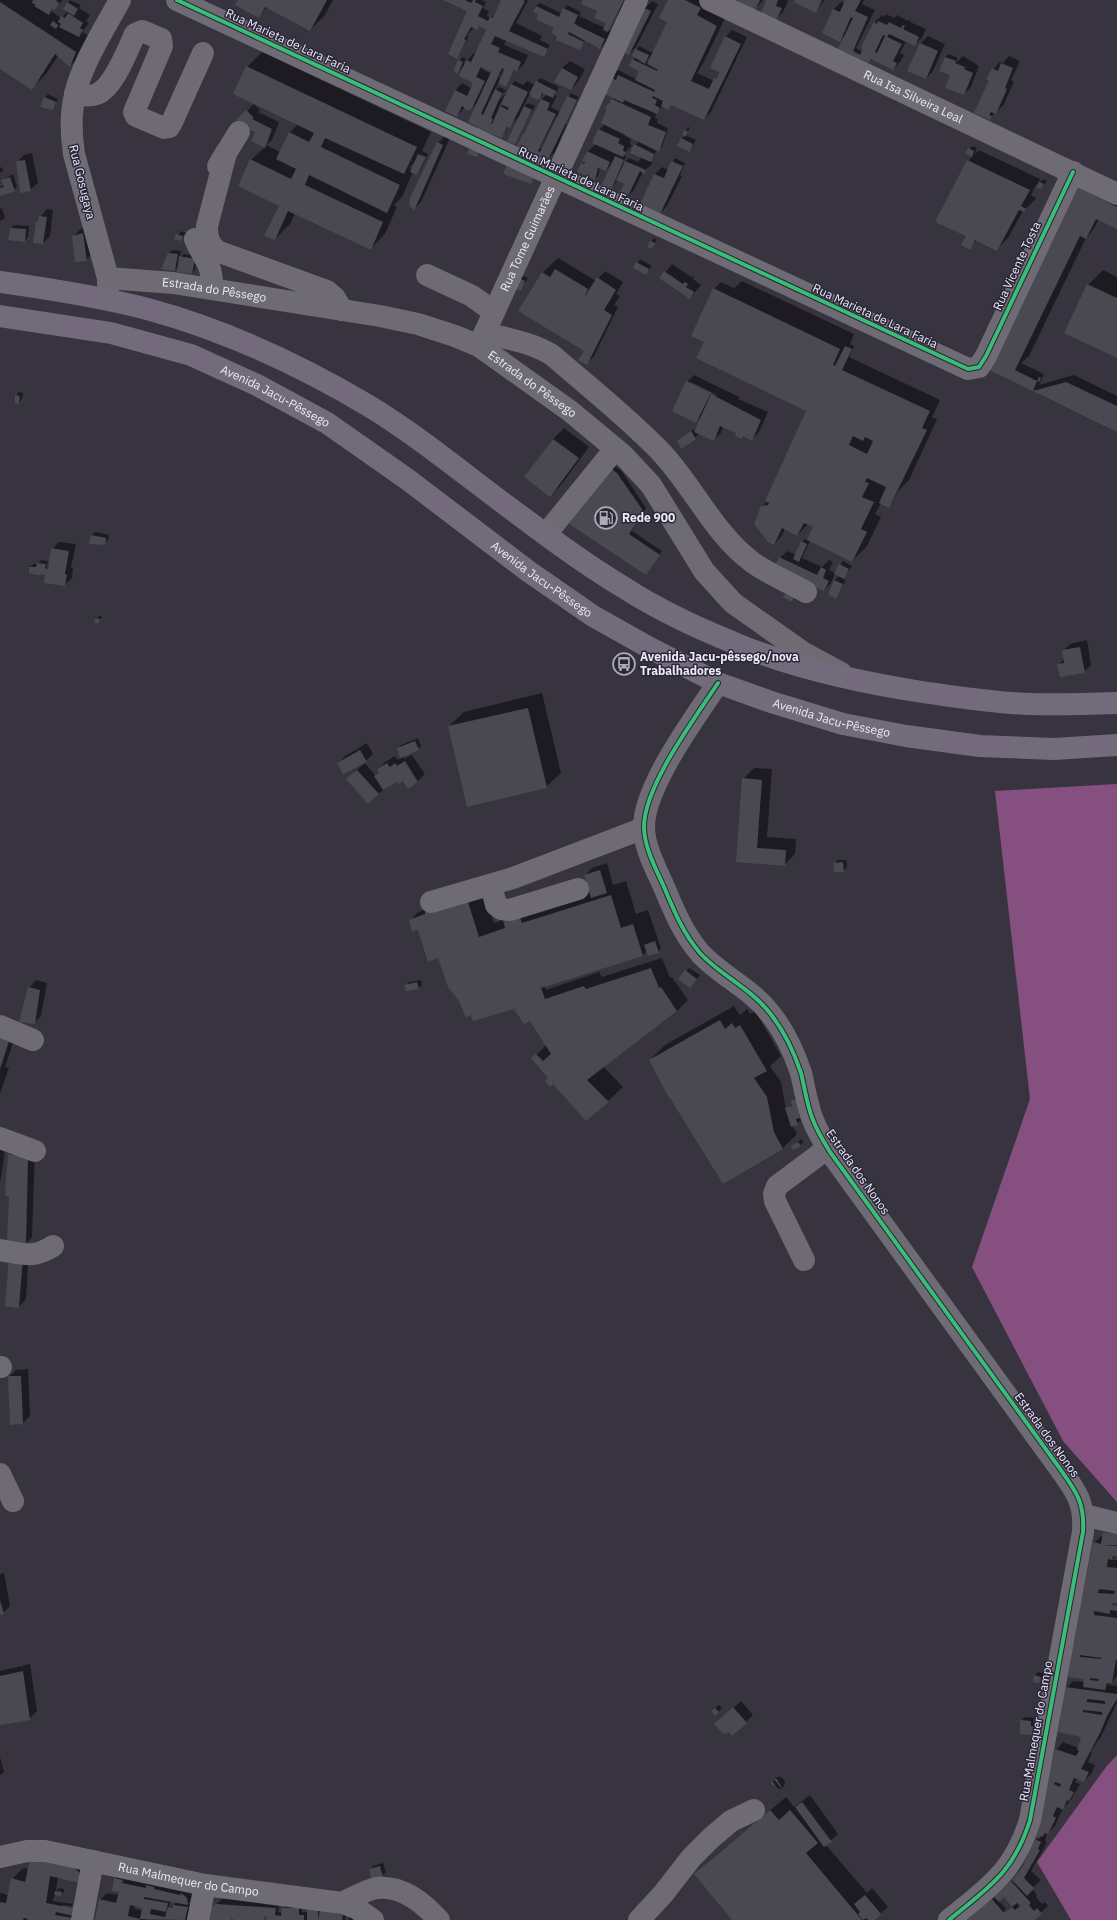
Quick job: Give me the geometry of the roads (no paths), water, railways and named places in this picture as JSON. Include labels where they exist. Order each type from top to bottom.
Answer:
[{"type":"highway","points":[[0,282],[108,300],[150,310],[236,339],[290,364],[370,407],[440,454],[546,534],[625,588],[680,618],[734,643],[790,663],[853,680],[981,700],[1031,704],[1117,703]]},
{"type":"highway","name":"Avenida Jacu-Pêssego","points":[[0,316],[111,333],[190,355],[257,385],[327,423],[406,479],[528,571],[593,616],[650,648],[718,683],[771,702],[843,724],[906,736],[980,746],[1054,749],[1117,746]]},
{"type":"street","name":"Rua Gosugaya","points":[[108,300],[108,278],[74,154],[71,135],[75,94],[87,63],[120,0]]},
{"type":"street","name":"Rua Marieta de Lara Faria","points":[[177,0],[962,367],[973,369],[979,367]]},
{"type":"street","name":"Rua Tome Guimarães","points":[[482,340],[637,0]]},
{"type":"street","name":"Rua Isa Silveira Leal","points":[[710,0],[1117,194]]},
{"type":"street","points":[[75,94],[86,96],[97,94],[114,79],[135,34],[142,31],[149,33],[161,39],[162,46],[134,112],[136,116],[164,128],[169,127],[203,53]]},
{"type":"street","points":[[212,289],[212,275],[208,261],[200,251],[195,238],[195,220],[201,198],[238,132]]},
{"type":"street","points":[[226,153],[207,226],[207,236],[210,245],[217,251],[327,291],[335,298],[342,310]]},
{"type":"street","name":"Rua Vicente Tosta","points":[[979,367],[1073,172]]},
{"type":"street","points":[[427,275],[472,296],[494,312]]},
{"type":"street","name":"Estrada do Pêssego","points":[[108,278],[148,280],[342,310],[418,324],[455,336],[482,340],[615,448],[651,485],[704,571],[733,602],[804,653],[853,680]]},
{"type":"street","points":[[482,340],[525,342],[552,355],[629,420],[660,451],[724,536],[738,550],[753,563],[806,592]]},
{"type":"street","points":[[546,534],[615,448]]},
{"type":"street","name":"Estrada dos Nonos","points":[[718,683],[664,768],[650,796],[644,828],[653,862],[678,920],[688,938],[706,958],[760,1002],[769,1012],[781,1030],[800,1073],[812,1120],[828,1148],[1058,1466],[1073,1488],[1082,1506],[1084,1515]]},
{"type":"street","points":[[431,902],[491,885],[644,828]]},
{"type":"street","points":[[491,885],[496,906],[501,909],[510,910],[578,889]]},
{"type":"street","points":[[0,1026],[33,1040]]},
{"type":"street","points":[[0,1138],[36,1151]]},
{"type":"street","points":[[804,1260],[775,1201],[774,1194],[777,1186],[828,1148]]},
{"type":"street","points":[[0,1250],[33,1255],[41,1254],[53,1246]]},
{"type":"street","points":[[0,1474],[13,1502]]},
{"type":"street","points":[[1084,1515],[1117,1523]]},
{"type":"street","name":"Rua Malmequer do Campo","points":[[949,1920],[999,1878],[1012,1862],[1023,1842],[1030,1820],[1083,1532],[1084,1515]]},
{"type":"street","points":[[639,1920],[663,1894],[691,1858],[711,1838],[731,1822],[754,1810]]},
{"type":"street","name":"Rua Malmequer do Campo","points":[[0,1857],[27,1851],[45,1851],[205,1885],[342,1903],[356,1908],[373,1920]]},
{"type":"street","points":[[82,1920],[93,1862]]},
{"type":"street","points":[[198,1920],[205,1885]]},
{"type":"street","points":[[342,1903],[377,1888],[390,1889],[407,1893],[425,1906],[439,1920]]},
{"type":"place","name":"Rede 900","points":[[606,518]]},
{"type":"place","name":"Avenida Jacu-pêssego/nova Trabalhadores","points":[[624,664]]}]
